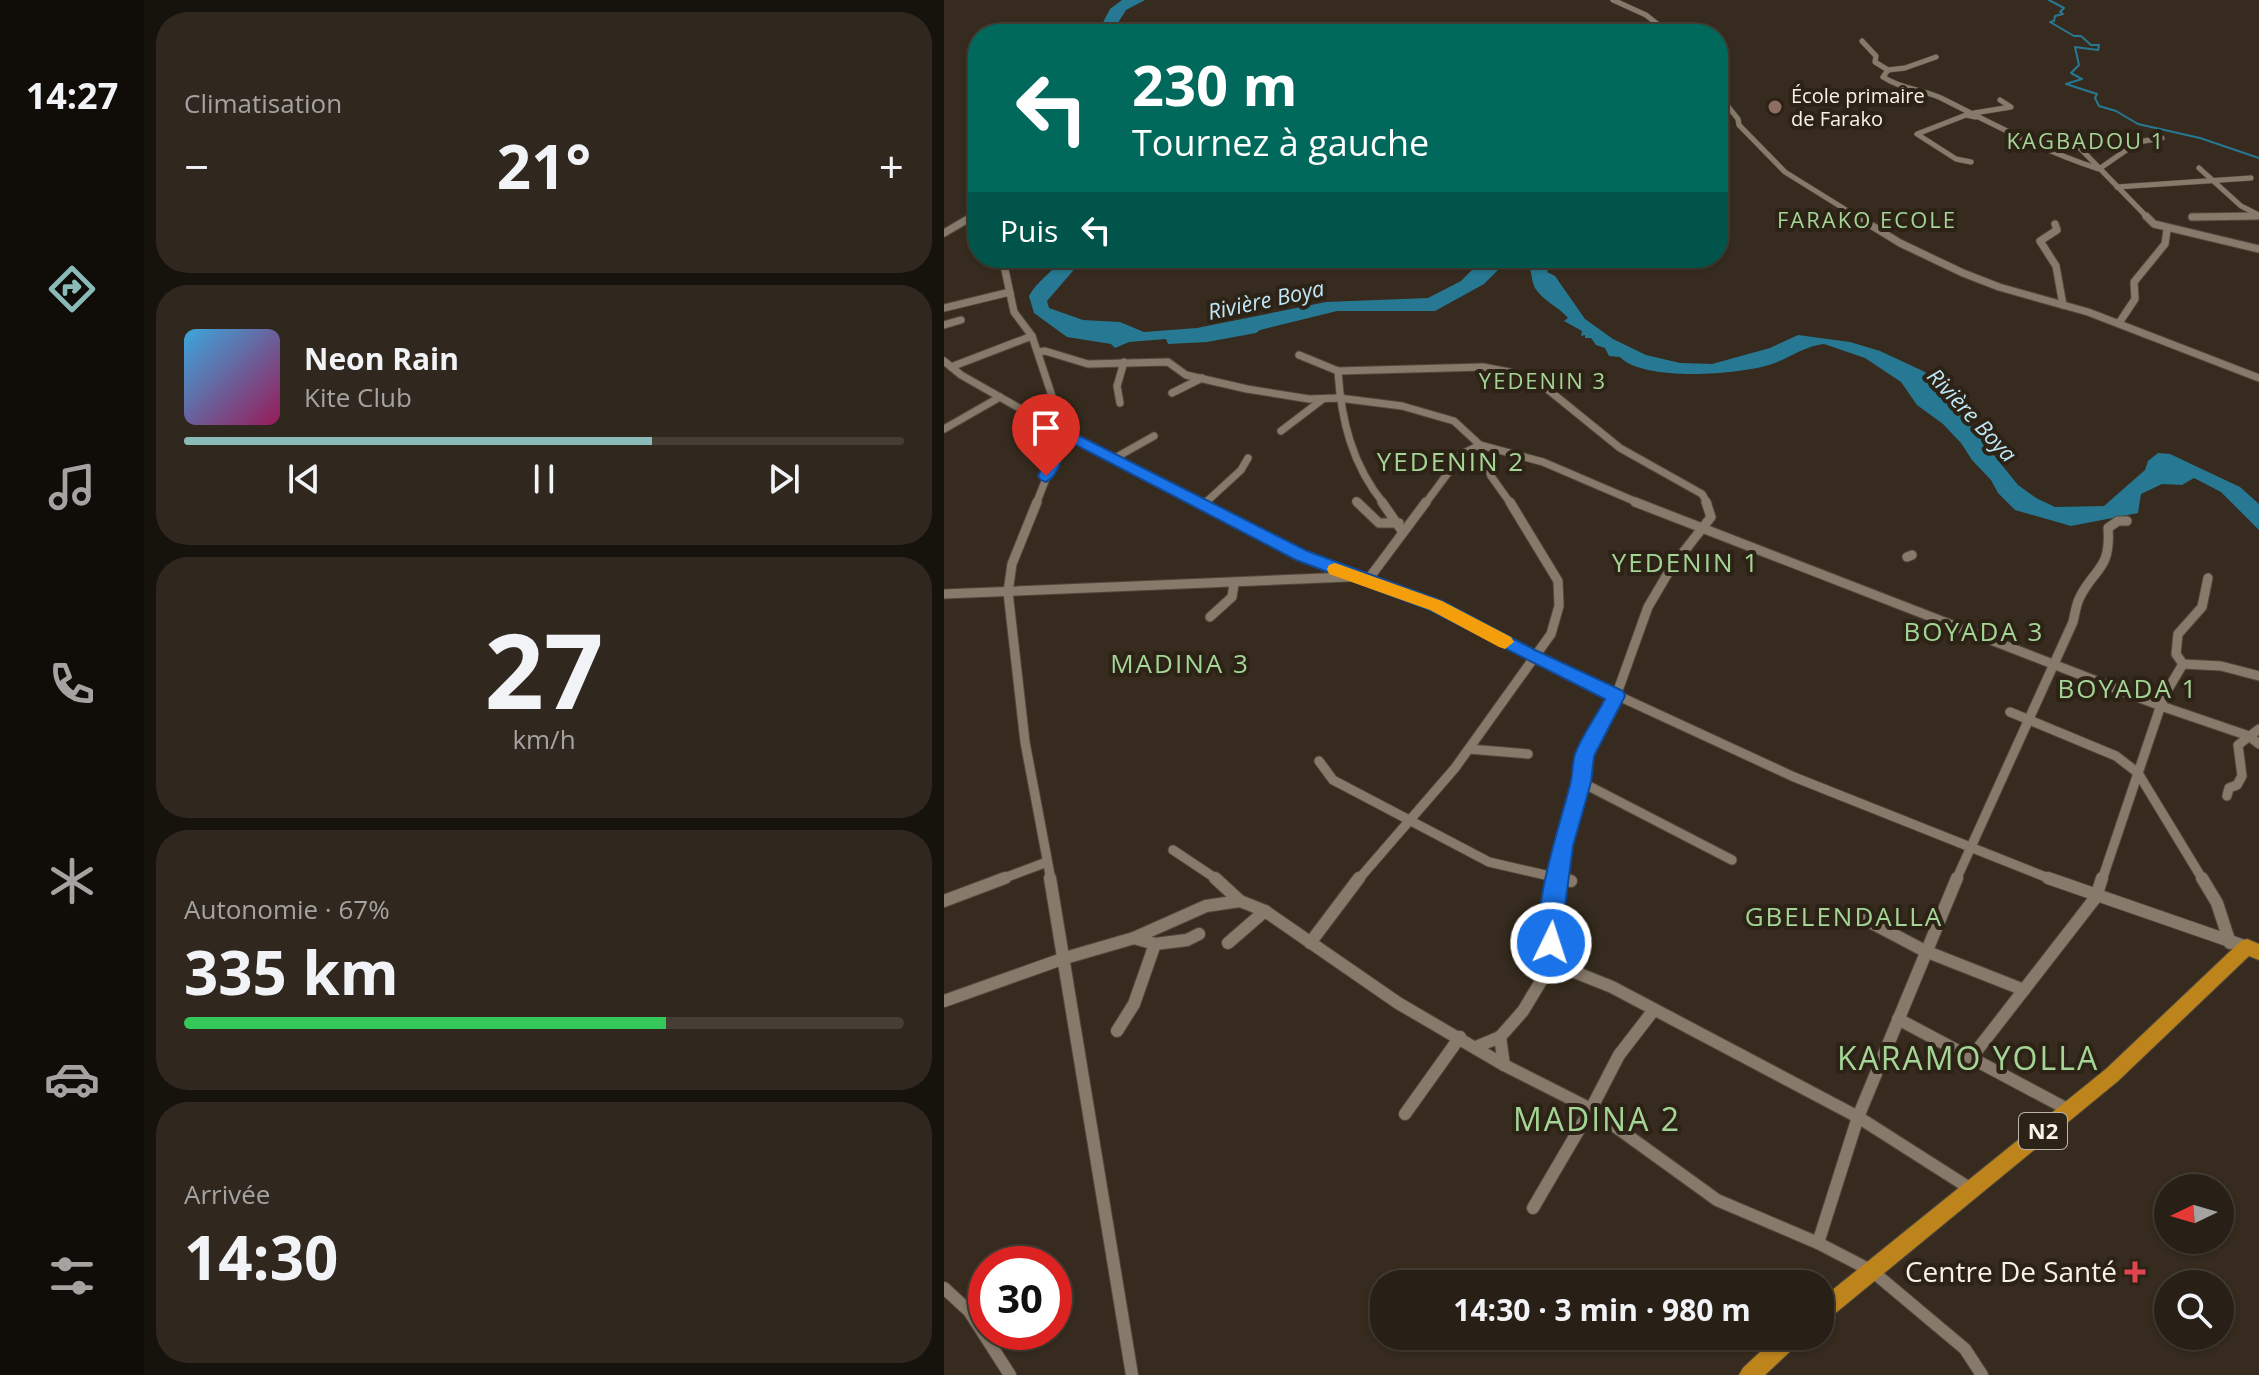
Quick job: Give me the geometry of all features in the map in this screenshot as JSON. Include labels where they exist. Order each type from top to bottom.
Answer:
[{"type":"highway","name":"N2","points":[[1834,1302],[2112,1075],[2245,947]]},
{"type":"highway","points":[[1750,1375],[1777,1350]]},
{"type":"street","points":[[1613,0],[1646,15],[1657,24]]},
{"type":"street","points":[[1862,41],[1876,56],[1875,62],[1888,70],[1905,68],[1936,57]]},
{"type":"street","points":[[1888,70],[1883,77],[1886,81],[1936,96],[2050,153],[2098,168]]},
{"type":"street","points":[[1976,117],[1974,113],[2011,107],[2000,100]]},
{"type":"street","points":[[1728,109],[1776,165],[1855,218],[1963,273],[2119,323],[2259,378]]},
{"type":"street","points":[[1971,162],[1956,159],[1917,134],[1966,115],[1976,117]]},
{"type":"street","points":[[2070,138],[2117,187],[2167,230],[2259,249]]},
{"type":"street","points":[[2098,168],[2138,142],[2162,138]]},
{"type":"street","points":[[2199,168],[2241,206],[2259,216]]},
{"type":"street","points":[[2117,187],[2251,178]]},
{"type":"street","points":[[2192,217],[2259,216]]},
{"type":"street","points":[[944,233],[968,219]]},
{"type":"street","points":[[2055,224],[2057,230],[2040,241],[2056,266],[2063,305]]},
{"type":"street","points":[[2119,323],[2135,299],[2134,282],[2165,244],[2167,230]]},
{"type":"street","points":[[1005,268],[1014,312],[1032,336],[1051,387],[1058,430],[1055,456],[1012,564],[1008,592],[1025,742],[1065,958],[1067,992],[1085,1069],[1085,1100],[1120,1288],[1132,1375]]},
{"type":"street","points":[[944,308],[1010,292]]},
{"type":"street","points":[[944,325],[961,320]]},
{"type":"street","points":[[948,364],[1032,336]]},
{"type":"street","points":[[1038,352],[1045,351],[1088,364],[1168,362],[1179,372],[1279,395],[1339,398],[1419,409],[1445,417],[1465,429],[1480,445],[1491,476],[1516,510],[1558,581],[1559,606],[1551,634],[1538,659],[1526,669],[1469,749],[1355,883],[1310,943]]},
{"type":"street","points":[[1299,355],[1338,371],[1483,367],[1529,380],[1546,388],[1641,462],[1702,494],[1709,506],[1711,517],[1705,527],[1671,568],[1648,607],[1616,696],[1584,756],[1581,782],[1563,846],[1551,922],[1552,963],[1523,1011],[1500,1037],[1476,1047]]},
{"type":"street","points":[[1120,403],[1117,386],[1124,362]]},
{"type":"street","points":[[948,364],[1058,430],[1336,570],[1436,605],[1538,659],[1794,777],[2096,897],[2245,947]]},
{"type":"street","points":[[1338,371],[1339,398],[1356,459],[1369,485],[1400,527]]},
{"type":"street","points":[[1172,393],[1202,378]]},
{"type":"street","points":[[944,429],[1000,397]]},
{"type":"street","points":[[1281,431],[1323,399]]},
{"type":"street","points":[[1115,458],[1154,436]]},
{"type":"street","points":[[1367,581],[1400,527],[1462,454],[1480,445],[1543,462],[1617,496],[1705,527],[2161,706],[2249,736],[2259,744]]},
{"type":"street","points":[[1203,505],[1241,470],[1248,458]]},
{"type":"street","points":[[1356,501],[1379,523],[1400,527]]},
{"type":"street","points":[[1818,1243],[1858,1117],[1925,951],[2027,718],[2073,622],[2080,597],[2102,569],[2109,543],[2108,528],[2118,521],[2127,521]]},
{"type":"street","points":[[1312,579],[1336,570]]},
{"type":"street","points":[[944,594],[1353,577]]},
{"type":"street","points":[[2183,664],[2176,654],[2178,634],[2202,607],[2208,578]]},
{"type":"street","points":[[1210,617],[1232,597],[1234,584]]},
{"type":"street","points":[[2183,664],[2206,662],[2239,668],[2259,676]]},
{"type":"street","points":[[1971,1058],[2096,897],[2161,706],[2183,664]]},
{"type":"street","points":[[2010,712],[2116,756],[2138,773],[2245,947]]},
{"type":"street","points":[[2227,796],[2229,788],[2237,785],[2242,776],[2235,752],[2238,744],[2259,729]]},
{"type":"street","points":[[1469,749],[1528,754]]},
{"type":"street","points":[[1319,761],[1333,780],[1489,862],[1571,881]]},
{"type":"street","points":[[1581,782],[1732,860]]},
{"type":"street","points":[[1173,850],[1210,873],[1240,901],[1265,911],[1398,1003],[1504,1065],[1591,1109],[1717,1200],[1818,1243],[1872,1271],[1965,1349],[1982,1375]]},
{"type":"street","points":[[944,901],[1047,862]]},
{"type":"street","points":[[944,1001],[1065,958],[1134,938],[1206,906],[1240,901]]},
{"type":"street","points":[[1228,943],[1265,911]]},
{"type":"street","points":[[1851,912],[1925,951],[2024,990]]},
{"type":"street","points":[[1134,938],[1155,944],[1187,940],[1199,934]]},
{"type":"street","points":[[1117,1031],[1134,1004],[1155,944]]},
{"type":"street","points":[[1552,963],[1612,987],[1858,1117],[1971,1189]]},
{"type":"street","points":[[1533,1208],[1619,1055],[1653,1011]]},
{"type":"street","points":[[1898,1019],[2069,1110]]},
{"type":"street","points":[[1405,1114],[1460,1037]]},
{"type":"street","points":[[1500,1037],[1504,1065]]},
{"type":"street","points":[[944,1288],[969,1311],[1010,1375]]},
{"type":"water","points":[[1122,0],[1145,0],[1126,10],[1117,24],[1102,24],[1110,9]]},
{"type":"water","points":[[1054,268],[1075,268],[1047,301],[1049,308],[1083,320],[1120,322],[1144,332],[1197,328],[1326,302],[1428,298],[1461,281],[1474,268],[1500,268],[1484,284],[1435,311],[1337,311],[1256,333],[1207,342],[1168,344],[1166,339],[1129,342],[1115,348],[1111,344],[1067,337],[1034,313],[1029,296]]},
{"type":"water","points":[[1530,268],[1549,268],[1547,272],[1555,276],[1585,319],[1613,339],[1646,355],[1680,363],[1712,364],[1770,348],[1798,335],[1850,342],[1880,351],[1925,372],[2018,485],[2055,507],[2104,506],[2145,470],[2148,461],[2158,453],[2170,454],[2240,487],[2259,504],[2259,530],[2221,492],[2194,478],[2182,485],[2162,484],[2141,494],[2138,513],[2071,526],[2015,510],[1943,424],[1917,405],[1901,382],[1865,358],[1824,344],[1772,364],[1738,371],[1693,374],[1649,370],[1620,357],[1609,356],[1605,348],[1596,345],[1591,338],[1581,336],[1582,331],[1564,321],[1568,318],[1535,288]]},
{"type":"waterway","points":[[2049,0],[2064,8],[2060,12],[2063,14],[2055,16],[2054,21],[2050,22],[2074,36],[2081,36],[2091,45],[2099,45],[2098,50],[2075,47],[2079,65],[2071,73],[2082,79],[2066,84],[2097,94],[2095,98],[2099,106],[2116,111],[2138,124],[2200,138],[2259,158]]},
{"type":"slow traffic","points":[[1335,569],[1436,605],[1505,642]]},
{"type":"place","name":"École primaire de Farako","points":[[1775,107]]},
{"type":"place","name":"Centre De Santé","points":[[2135,1272]]},
{"type":"district","name":"KAGBADOU 1","points":[[2086,141]]},
{"type":"district","name":"FARAKO ECOLE","points":[[1867,220]]},
{"type":"district","name":"YEDENIN 3","points":[[1543,381]]},
{"type":"district","name":"YEDENIN 2","points":[[1451,462]]},
{"type":"district","name":"YEDENIN 1","points":[[1686,563]]},
{"type":"district","name":"BOYADA 3","points":[[1974,632]]},
{"type":"district","name":"MADINA 3","points":[[1180,664]]},
{"type":"district","name":"BOYADA 1","points":[[2128,689]]},
{"type":"district","name":"GBELENDALLA","points":[[1844,917]]},
{"type":"district","name":"KARAMO YOLLA","points":[[1968,1059]]},
{"type":"district","name":"MADINA 2","points":[[1597,1120]]},
{"type":"route","points":[[1046,476],[1055,456],[1058,430],[1301,555],[1353,577],[1436,605],[1528,655],[1616,696],[1584,756],[1581,782],[1563,846],[1551,922],[1551,943]]},
{"type":"water label","name":"Rivière Boya","points":[[1266,300]]},
{"type":"water label","name":"Rivière Boya","points":[[1972,415]]}]
